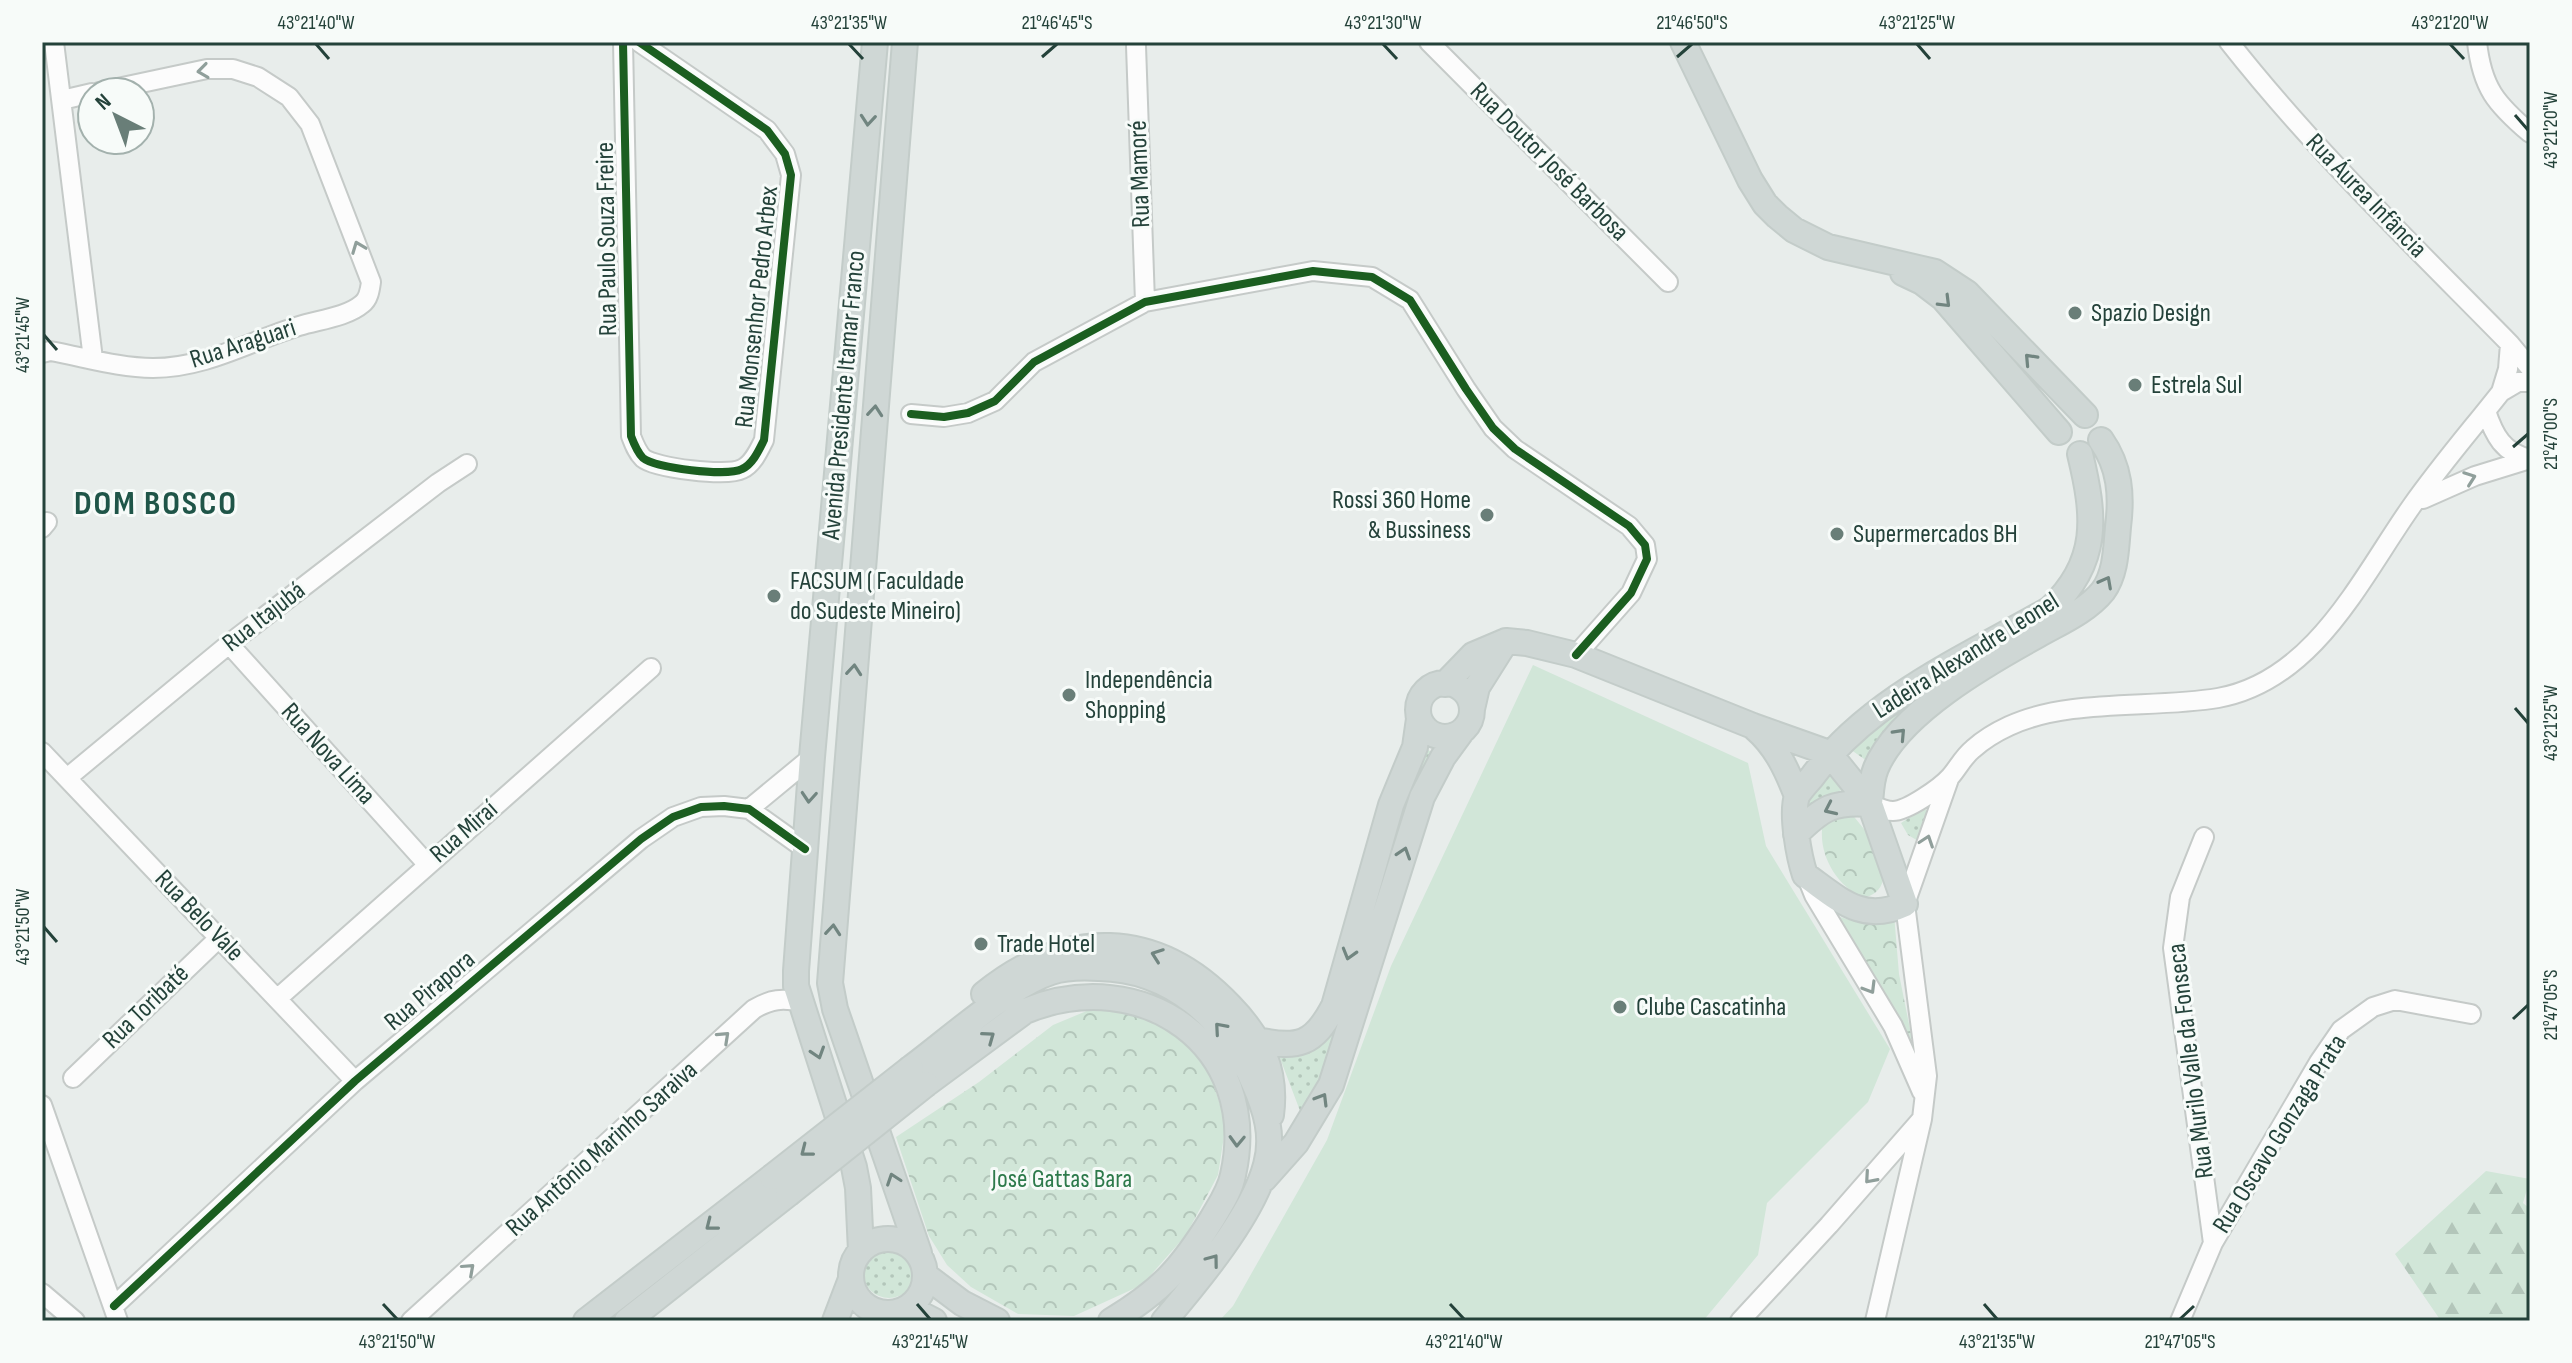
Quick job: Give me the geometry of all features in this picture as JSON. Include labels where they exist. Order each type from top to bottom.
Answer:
[{"type":"main road","name":"Avenida Presidente Itamar Franco","points":[[861,1251],[854,1167],[796,986],[796,971],[875,42]]},
{"type":"main road","name":"Avenida Presidente Itamar Franco","points":[[905,42],[830,983],[835,1009],[922,1264]]},
{"type":"main road","name":"Ladeira Alexandre Leonel","points":[[1683,42],[1750,180],[1765,204],[1794,230],[1819,243],[1880,261],[1935,272],[1947,278],[1967,293],[2101,429],[2101,440],[2111,456],[2121,500],[2113,568],[2105,588],[2097,598],[2072,616],[1981,666],[1902,730],[1888,747],[1875,772],[1870,804]]},
{"type":"main road","name":"Ladeira Alexandre Leonel","points":[[1797,796],[1829,753],[1864,720],[2050,609],[2066,594],[2079,574],[2089,549],[2091,503],[2080,454],[2064,446],[2059,440],[2059,432],[1943,298],[1922,282],[1880,261]]},
{"type":"main road","points":[[2059,432],[2069,419],[2085,415]]},
{"type":"main road","points":[[2080,454],[2098,446],[2101,440]]},
{"type":"main road","points":[[1164,1321],[1225,1244],[1260,1184],[1296,1143],[1331,1085],[1422,797],[1467,720],[1477,687],[1506,641]]},
{"type":"main road","points":[[1257,1040],[1292,1045],[1311,1039],[1324,1025],[1334,1006],[1391,805],[1415,747],[1419,702],[1429,689],[1445,684],[1473,655],[1506,641],[1576,655],[1829,753],[1870,804],[1905,904],[1873,911],[1848,906],[1805,875],[1796,834],[1797,796],[1768,739],[1753,726]]},
{"type":"main road","points":[[1445,684],[1461,688],[1466,694],[1467,720]]},
{"type":"main road","points":[[1419,719],[1430,733],[1438,737],[1447,737],[1467,720]]},
{"type":"main road","points":[[1787,737],[1823,733],[1864,720]]},
{"type":"main road","points":[[1796,834],[1813,817],[1832,806],[1846,802],[1870,804]]},
{"type":"main road","points":[[919,1076],[982,996],[1010,973],[1066,951],[1096,947],[1148,951],[1196,974],[1245,1021],[1257,1040],[1274,1092],[1267,1163],[1260,1184]]},
{"type":"main road","points":[[938,1048],[1017,989],[1051,972],[1080,967],[1131,970],[1177,989],[1201,1007],[1220,1028],[1249,1070],[1266,1111],[1269,1129]]},
{"type":"main road","points":[[586,1321],[780,1185],[919,1076],[1025,1011],[1075,997],[1115,997],[1159,1010],[1176,1019],[1207,1050],[1220,1069],[1233,1099],[1239,1145],[1227,1194],[1175,1274],[1145,1300],[1111,1321]]},
{"type":"main road","points":[[627,1321],[780,1185]]},
{"type":"main road","points":[[934,1321],[877,1312],[859,1300],[851,1279],[851,1269],[861,1251],[879,1240],[901,1240],[962,1303],[997,1321]]},
{"type":"main road","points":[[893,1314],[918,1299],[924,1288],[922,1264]]},
{"type":"main road","points":[[835,1321],[851,1279]]},
{"type":"street","points":[[54,42],[93,359]]},
{"type":"street","name":"Rua Paulo Souza Freire","points":[[623,42],[631,436]]},
{"type":"street","name":"Rua Monsenhor Pedro Arbex","points":[[631,436],[645,460],[660,466],[724,472],[741,470],[755,457],[764,440],[768,415],[791,175],[785,154],[767,130],[639,42]]},
{"type":"street","name":"Rua Doutor José Barbosa","points":[[1429,42],[1668,282]]},
{"type":"street","points":[[1695,42],[1698,70]]},
{"type":"street","name":"Rua Áurea Infância","points":[[2229,42],[2343,173],[2530,368]]},
{"type":"street","points":[[2477,42],[2480,70],[2500,107],[2530,133]]},
{"type":"street","name":"Rua Mamoré","points":[[1134,43],[1145,302]]},
{"type":"street","name":"Rua Araguari","points":[[42,353],[50,351],[152,368],[194,364],[347,311],[364,303],[370,291],[371,282],[310,124],[289,97],[258,77],[233,69],[207,69],[156,80]]},
{"type":"street","points":[[62,100],[76,97]]},
{"type":"street","points":[[911,414],[944,417],[968,413],[995,401],[1034,362],[1145,302],[1313,271],[1372,277],[1410,300],[1493,428],[1515,449],[1629,526],[1645,545],[1647,559],[1631,593],[1576,655]]},
{"type":"street","points":[[2501,392],[2508,369],[2510,344]]},
{"type":"street","points":[[1870,804],[1892,811],[1902,810],[1949,779],[1972,750],[1999,731],[2043,714],[2220,697],[2260,683],[2316,642],[2413,504],[2501,392],[2518,382],[2530,382]]},
{"type":"street","points":[[2486,411],[2500,443],[2518,457],[2530,459]]},
{"type":"street","points":[[2413,504],[2437,491],[2530,459]]},
{"type":"street","name":"Rua Itajubá","points":[[67,778],[229,644],[467,464]]},
{"type":"street","name":"Rua Nova Lima","points":[[229,644],[427,864]]},
{"type":"street","name":"Rua Miraí","points":[[278,998],[651,668]]},
{"type":"street","name":"Rua Belo Vale","points":[[42,752],[355,1081]]},
{"type":"street","points":[[805,849],[749,809],[812,757]]},
{"type":"street","points":[[1875,1321],[1922,1119],[1927,1076],[1905,904],[1949,779]]},
{"type":"street","name":"Rua Pirapora","points":[[116,1314],[355,1081],[641,839],[673,817],[701,807],[749,809]]},
{"type":"street","name":"Rua Murilo Valle da Fonseca","points":[[2204,837],[2180,897],[2173,948],[2213,1243]]},
{"type":"street","points":[[1805,875],[1893,1026],[1924,1098]]},
{"type":"street","name":"Rua Toribaté","points":[[73,1078],[220,937]]},
{"type":"street","name":"Rua Antônio Marinho Saraiva","points":[[411,1321],[754,1009],[782,998],[802,1002]]},
{"type":"street","name":"Rua Oscavo Gonzaga Prata","points":[[2180,1321],[2213,1243],[2341,1030],[2373,1007],[2395,1000],[2471,1014]]},
{"type":"street","points":[[42,1105],[116,1314]]},
{"type":"street","points":[[1740,1321],[1922,1119]]},
{"type":"street","points":[[42,1293],[75,1321]]},
{"type":"green space","name":"Clube Cascatinha","points":[[1533,665],[1748,763],[1766,846],[1890,1049],[1868,1102],[1767,1203],[1758,1255],[1703,1321],[1219,1321],[1233,1306],[1327,1140],[1391,966]]},
{"type":"green space","points":[[1936,688],[1867,761],[1847,747],[1867,731]]},
{"type":"green space","points":[[1424,747],[1434,754],[1326,1081],[1302,1116],[1278,1053],[1314,1045]]},
{"type":"green space","points":[[1827,767],[1843,789],[1806,808],[1807,803]]},
{"type":"green space","points":[[1924,808],[1928,812],[1920,842],[1908,835],[1901,823]]},
{"type":"green space","points":[[1851,813],[1868,834],[1883,880],[1876,892],[1863,898],[1852,892],[1835,874],[1824,852],[1822,840],[1825,815]]},
{"type":"green space","points":[[1894,914],[1899,974],[1912,1039],[1908,1041],[1837,919],[1867,922]]},
{"type":"green space","name":"José Gattas Bara","points":[[1089,1010],[1129,1010],[1178,1035],[1209,1071],[1226,1123],[1218,1175],[1186,1235],[1142,1285],[1074,1316],[1018,1314],[971,1287],[947,1265],[929,1236],[896,1137],[979,1082],[1053,1025]]},
{"type":"green space","points":[[2486,1171],[2530,1179],[2523,1203],[2530,1209],[2530,1321],[2441,1321],[2395,1254]]},
{"type":"green space","points":[[889,1246],[908,1253],[915,1272],[908,1291],[889,1298],[870,1291],[863,1272],[870,1253]]},
{"type":"cycle path","points":[[623,42],[631,436],[639,453],[650,462],[691,470],[734,471],[749,464],[764,440],[791,175],[785,154],[767,130],[639,42]]},
{"type":"cycle path","points":[[911,414],[944,417],[968,413],[995,401],[1034,362],[1145,302],[1313,271],[1372,277],[1410,300],[1493,428],[1515,449],[1629,526],[1645,545],[1647,559],[1631,593],[1576,655]]},
{"type":"cycle path","points":[[114,1306],[355,1081],[641,839],[673,817],[701,807],[749,809],[805,849]]},
{"type":"place","name":"Spazio Design","points":[[2075,313]]},
{"type":"place","name":"Estrela Sul","points":[[2135,385]]},
{"type":"place","name":"Rossi 360 Home & Bussiness","points":[[1487,515]]},
{"type":"place","name":"Supermercados BH","points":[[1837,534]]},
{"type":"place","name":"FACSUM ( Faculdade do Sudeste Mineiro)","points":[[774,596]]},
{"type":"place","name":"Independência Shopping","points":[[1069,695]]},
{"type":"place","name":"Trade Hotel","points":[[981,944]]},
{"type":"place","name":"Clube Cascatinha","points":[[1620,1007]]},
{"type":"district","name":"DOM BOSCO","points":[[156,503]]}]
